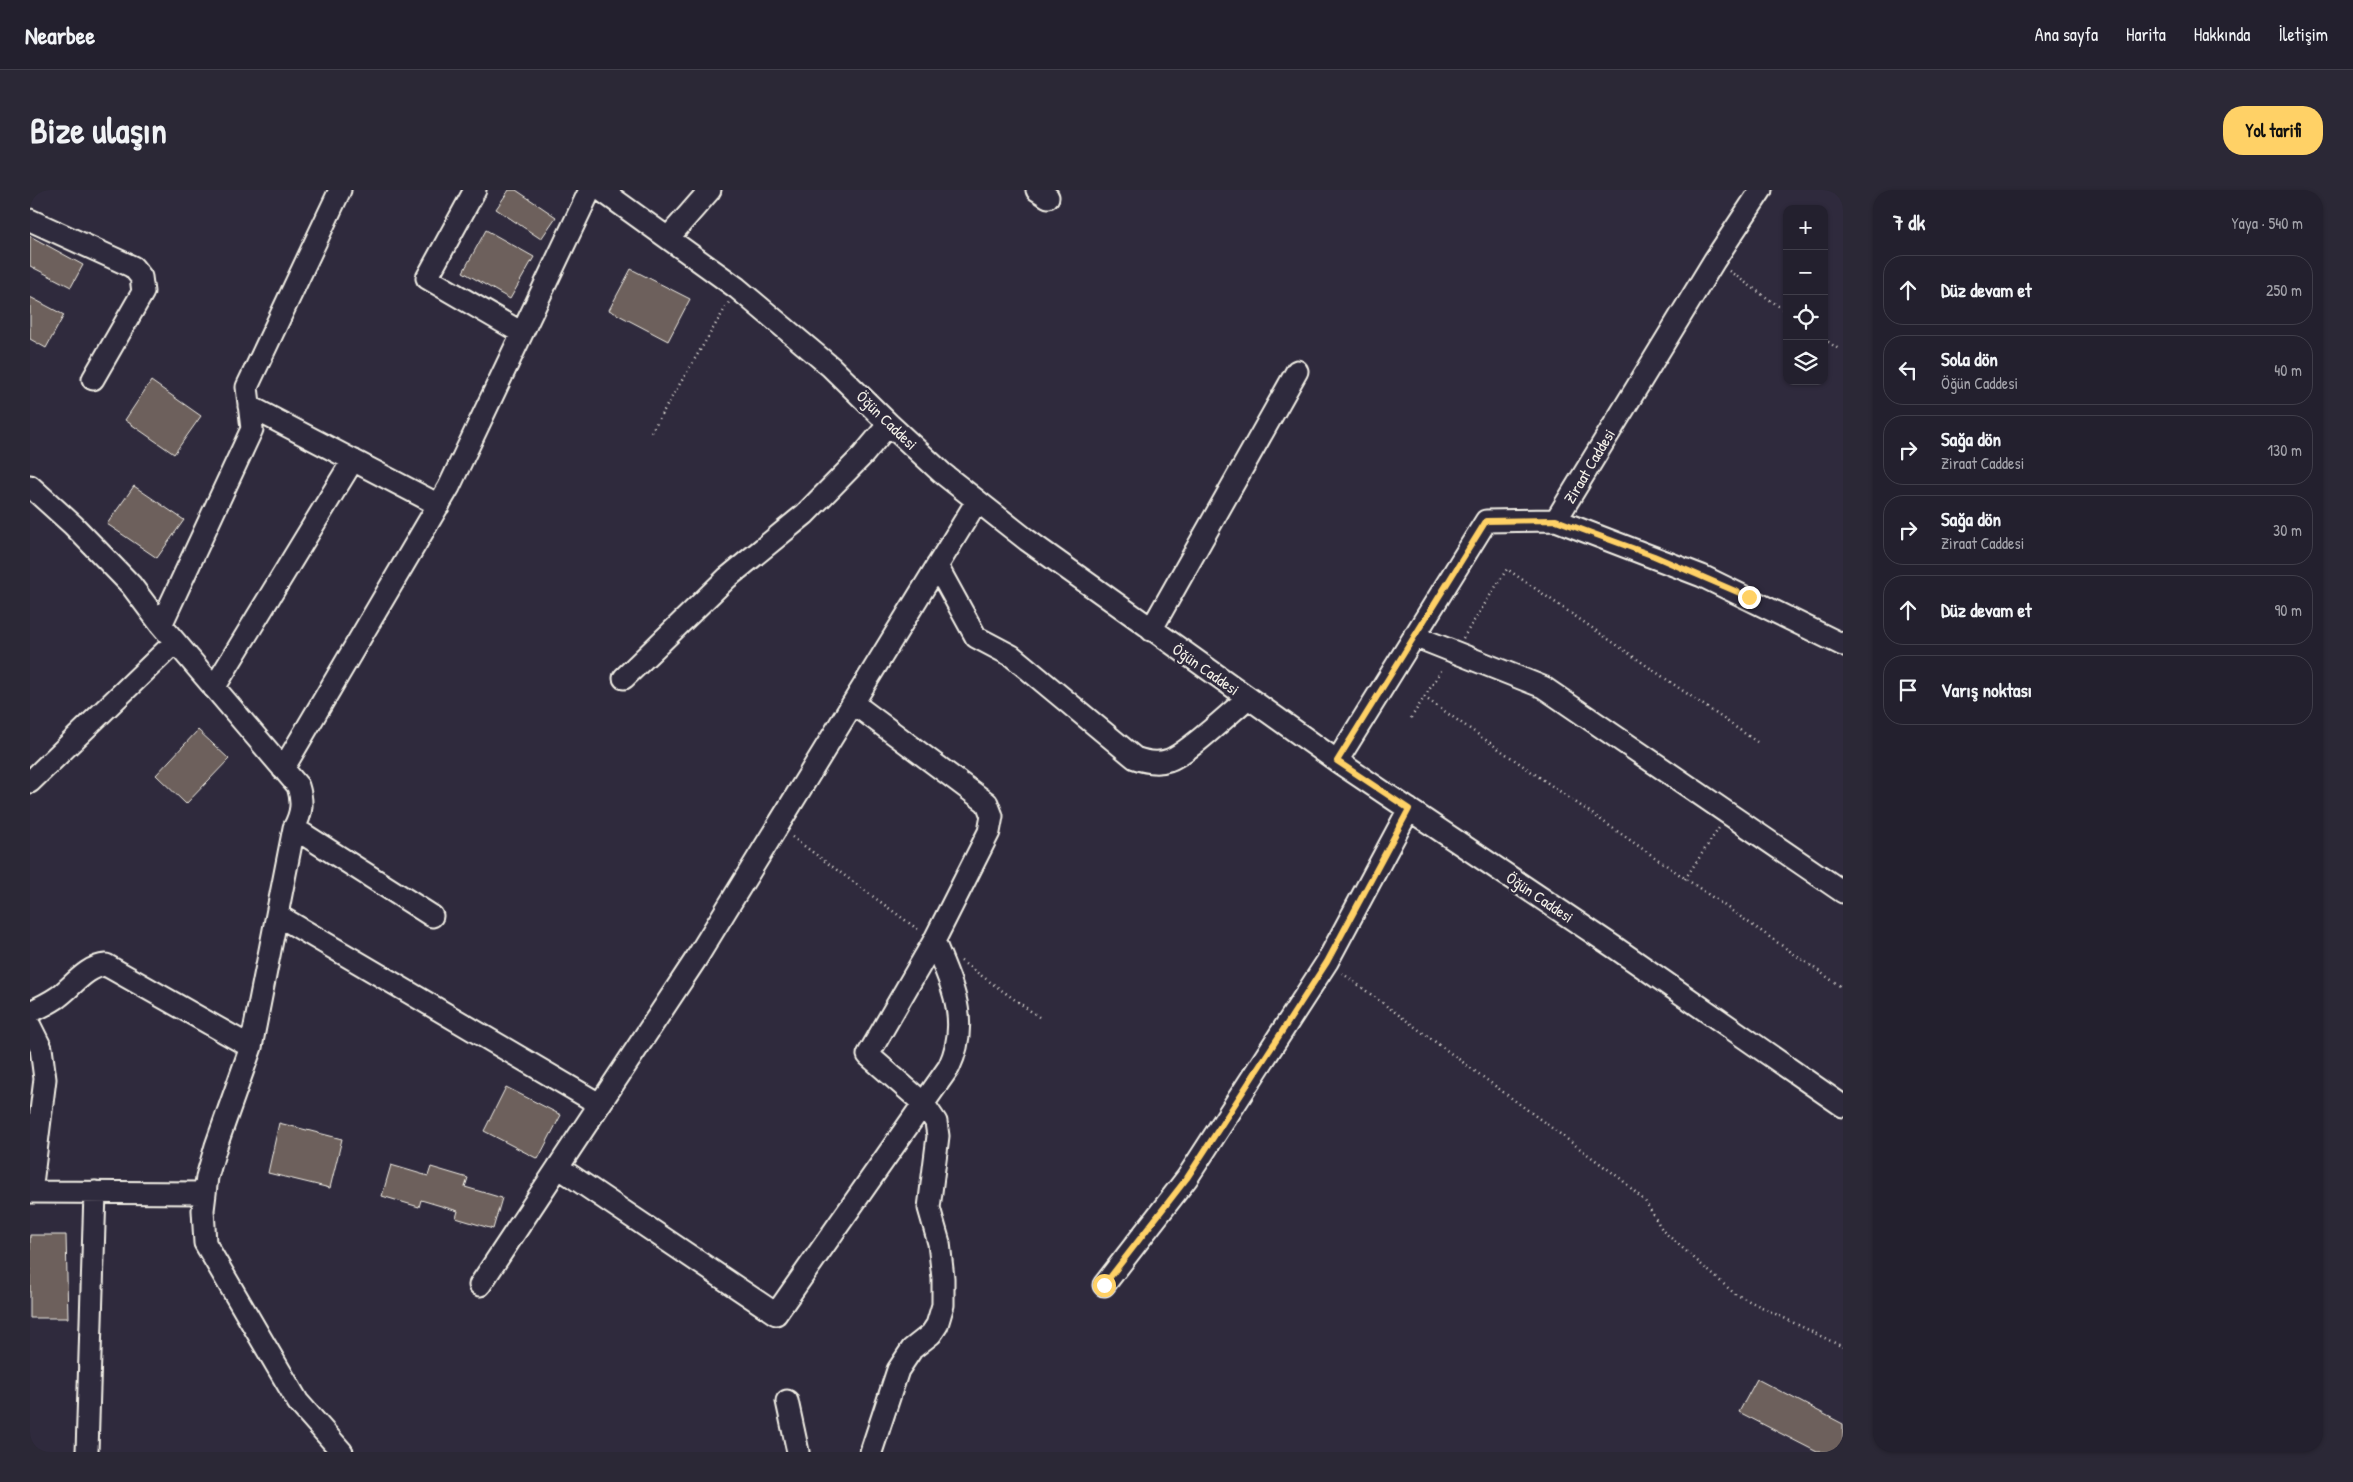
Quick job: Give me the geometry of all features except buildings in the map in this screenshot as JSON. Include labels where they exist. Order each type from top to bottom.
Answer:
[{"type":"street","points":[[161,625],[252,428],[247,386],[340,190]]},
{"type":"street","points":[[475,190],[427,278],[522,333]]},
{"type":"street","points":[[283,769],[439,505],[590,190]]},
{"type":"street","name":"Öğün Caddesi","points":[[600,190],[738,288],[832,366],[889,424],[977,501],[1150,630],[1337,761],[1617,949],[1843,1106]]},
{"type":"street","points":[[668,238],[710,190]]},
{"type":"street","name":"Ziraat Caddesi","points":[[1337,761],[1486,521],[1556,520],[1714,261],[1761,190]]},
{"type":"street","points":[[30,220],[133,267],[141,277],[143,292],[93,379]]},
{"type":"street","points":[[1150,630],[1297,371]]},
{"type":"street","points":[[249,406],[439,505]]},
{"type":"street","points":[[624,678],[727,578],[780,536],[828,491],[889,424]]},
{"type":"street","points":[[214,688],[353,460]]},
{"type":"street","points":[[30,486],[102,554],[131,585],[175,642],[298,786],[301,796],[301,816],[294,828],[251,1047],[211,1161],[204,1193],[205,1243],[298,1402],[342,1452]]},
{"type":"street","points":[[480,1285],[696,959],[977,501]]},
{"type":"street","points":[[1556,520],[1702,576],[1843,645]]},
{"type":"street","points":[[937,566],[976,637],[1012,656],[1135,758],[1143,761],[1160,762],[1177,756],[1248,698]]},
{"type":"street","points":[[1414,636],[1543,687],[1843,892]]},
{"type":"street","points":[[30,782],[175,642]]},
{"type":"street","points":[[853,703],[987,803],[992,822],[989,832],[934,941],[868,1055],[923,1103],[933,1115],[938,1129],[929,1208],[942,1261],[943,1305],[937,1324],[931,1334],[912,1349],[898,1370],[871,1452]]},
{"type":"street","points":[[1104,1285],[1187,1178],[1327,962],[1409,809]]},
{"type":"street","points":[[294,828],[432,916]]},
{"type":"street","points":[[278,916],[599,1104]]},
{"type":"street","points":[[558,1167],[776,1314],[951,1061],[958,1042],[959,1012],[953,988],[934,941]]},
{"type":"street","points":[[30,1012],[56,999],[98,965],[106,965],[251,1047]]},
{"type":"street","points":[[30,1026],[41,1048],[45,1079],[31,1192],[204,1193]]},
{"type":"street","points":[[88,1452],[95,1192]]},
{"type":"street","points":[[787,1401],[798,1452]]},
{"type":"path","points":[[1714,261],[1783,309]]},
{"type":"path","points":[[651,432],[738,288]]},
{"type":"path","points":[[1825,340],[1840,350]]},
{"type":"path","points":[[1411,718],[1507,569],[1757,742]]},
{"type":"path","points":[[1424,697],[1843,988]]},
{"type":"path","points":[[1685,879],[1728,814]]},
{"type":"path","points":[[777,826],[934,941]]},
{"type":"path","points":[[958,958],[1039,1017]]},
{"type":"path","points":[[1327,962],[1621,1179],[1645,1201],[1663,1232],[1735,1294],[1843,1347]]},
{"type":"route","points":[[1104,1285],[1187,1178],[1327,962],[1409,809],[1337,761],[1486,521],[1556,520],[1654,556],[1749,597]]}]
